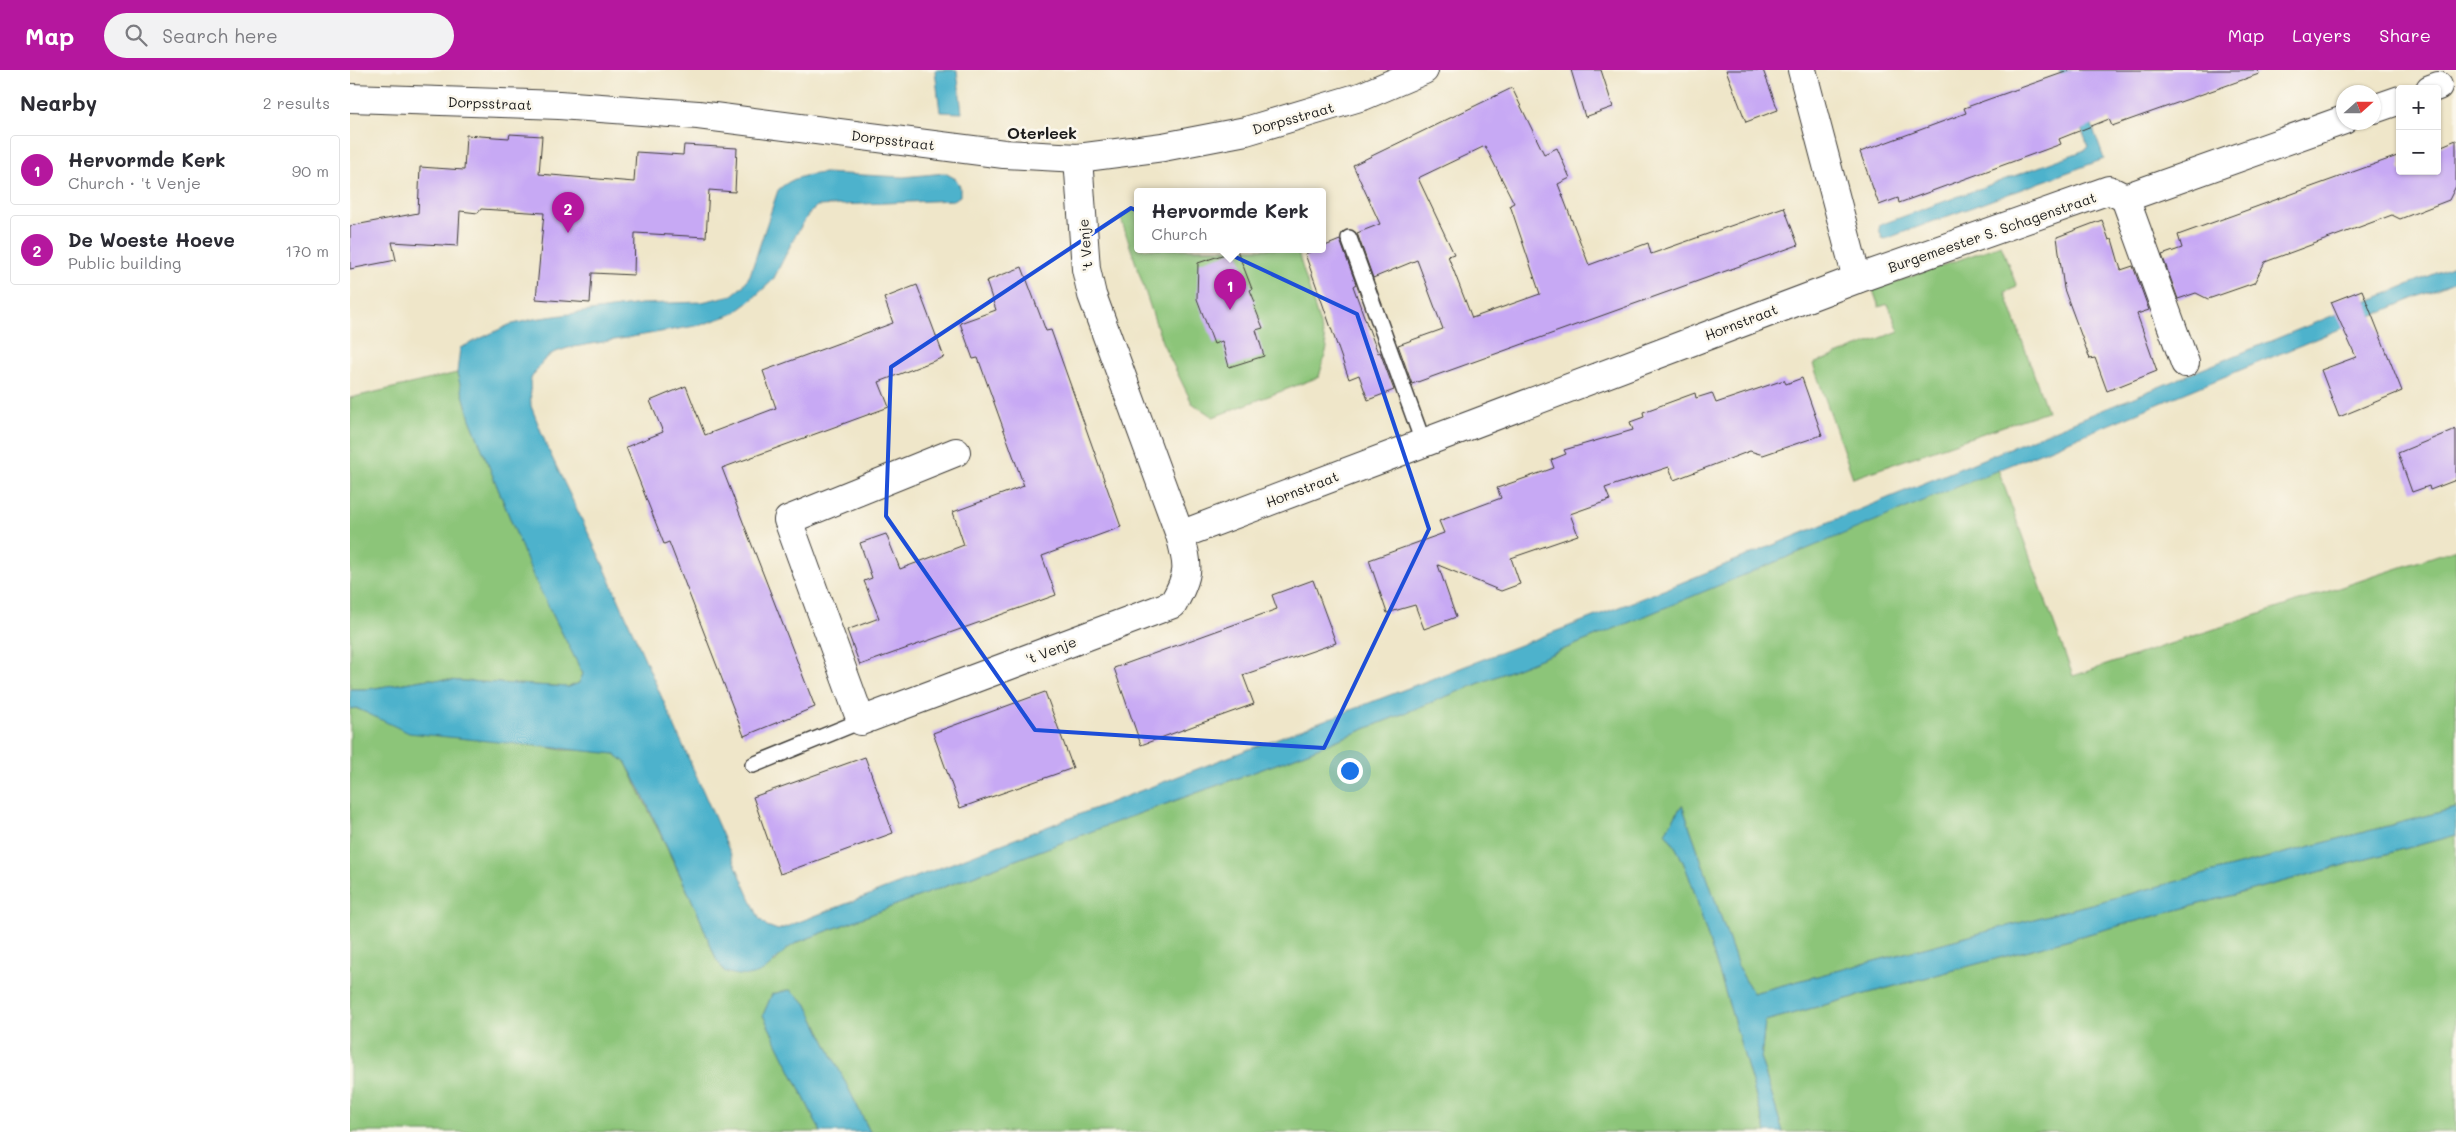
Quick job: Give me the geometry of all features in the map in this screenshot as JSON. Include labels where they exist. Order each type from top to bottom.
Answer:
[{"type":"street","name":"Dorpsstraat","points":[[350,98],[560,105],[698,115],[1004,154],[1078,158],[1163,147],[1246,132],[1363,96],[1424,70]]},
{"type":"street","points":[[1802,70],[1857,279]]},
{"type":"street","points":[[2381,107],[2396,101]]},
{"type":"street","points":[[2185,363],[2125,198],[2336,123]]},
{"type":"street","name":"'t Venje","points":[[861,721],[1173,604],[1183,586],[1188,564],[1180,535],[1092,295],[1086,269],[1078,158]]},
{"type":"street","name":"Burgemeester S. Schagenstraat","points":[[1857,279],[2109,190],[2125,198]]},
{"type":"street","name":"Hornstraat","points":[[1180,535],[1857,279]]},
{"type":"street","points":[[861,721],[788,520],[956,452]]},
{"type":"lane","points":[[1349,238],[1423,442]]},
{"type":"lane","points":[[753,765],[861,721]]},
{"type":"highlighted area","points":[[1131,208],[1357,314],[1429,529],[1324,748],[1035,730],[886,516],[891,367]]},
{"type":"green space","points":[[1134,210],[1134,253],[1298,253],[1327,348],[1319,377],[1213,417],[1192,403],[1162,342],[1120,216]]},
{"type":"green space","points":[[2001,245],[2017,287],[2005,292],[2047,411],[1853,478],[1813,364],[1899,331],[1888,304],[1879,307],[1873,290]]},
{"type":"green space","points":[[457,373],[470,419],[534,578],[583,674],[579,683],[569,687],[428,679],[369,689],[350,689],[350,398]]},
{"type":"green space","points":[[1998,469],[2073,676],[2456,549],[2456,808],[1753,993],[1739,969],[1682,805],[1665,833],[1679,854],[1690,879],[1730,1006],[1766,1132],[870,1132],[806,1003],[790,990],[772,994],[763,1015],[821,1132],[350,1132],[350,709],[355,708],[370,714],[562,750],[590,750],[615,754],[626,763],[697,911],[716,959],[725,972],[776,962],[781,952],[798,942],[1127,818],[1290,759],[1577,644]]},
{"type":"green space","points":[[2456,835],[2456,1132],[1783,1132],[1761,1060],[1765,1021]]},
{"type":"water","points":[[935,70],[957,70],[962,113],[940,112]]},
{"type":"water","points":[[2059,70],[2072,70],[2104,159],[1885,239],[1882,238],[1879,229],[1880,225],[2085,150],[2088,146]]},
{"type":"water","points":[[824,173],[903,177],[945,173],[956,179],[960,187],[960,196],[954,200],[817,206],[808,215],[794,238],[773,280],[733,314],[701,325],[568,348],[553,353],[542,362],[530,380],[531,406],[548,449],[603,564],[759,918],[767,926],[778,930],[1666,589],[2456,265],[2456,281],[1577,644],[1290,759],[1127,818],[798,942],[760,973],[740,975],[725,972],[716,959],[697,911],[641,791],[626,763],[615,754],[409,733],[356,708],[350,709],[350,689],[369,689],[428,679],[569,687],[579,683],[583,674],[534,578],[470,419],[457,373],[460,348],[509,325],[534,319],[640,304],[702,302],[732,295],[743,286],[750,275],[778,190],[800,177]]},
{"type":"water","points":[[1682,805],[1739,969],[1753,993],[2456,808],[2456,835],[1765,1021],[1761,1060],[1783,1132],[1766,1132],[1730,1006],[1690,879],[1679,854],[1665,833]]},
{"type":"water","points":[[790,990],[806,1003],[870,1132],[821,1132],[763,1015],[772,994]]},
{"type":"building","points":[[1571,70],[1601,70],[1613,107],[1585,117]]},
{"type":"building","points":[[1726,70],[1763,70],[1778,110],[1746,122]]},
{"type":"building","points":[[2071,70],[2258,70],[2259,74],[2112,126],[2109,119],[2059,139],[2061,144],[1899,203],[1898,198],[1879,205],[1860,152],[1966,113],[1964,108]]},
{"type":"building","points":[[1512,88],[1544,154],[1557,148],[1570,178],[1558,184],[1589,265],[1648,243],[1651,254],[1784,207],[1798,245],[1412,384],[1398,345],[1443,329],[1417,260],[1373,278],[1357,233],[1380,224],[1353,165]],"holes":[[[1485,146],[1514,203],[1510,205],[1540,294],[1472,318],[1448,256],[1454,254],[1418,178]]]},
{"type":"building","points":[[510,134],[542,136],[539,174],[634,182],[636,152],[683,155],[684,145],[737,148],[735,192],[709,190],[706,237],[635,233],[634,275],[592,273],[590,303],[536,299],[544,213],[481,209],[478,213],[460,211],[458,246],[392,242],[396,260],[350,269],[350,226],[418,213],[420,167],[464,170],[466,135],[509,138]]},
{"type":"building","points":[[2456,140],[2456,186],[2449,200],[2400,219],[2392,215],[2265,262],[2254,283],[2208,299],[2196,293],[2178,299],[2162,255],[2182,248],[2178,235],[2396,156],[2396,175],[2441,175],[2441,146]]},
{"type":"building","points":[[2102,220],[2109,240],[2112,239],[2121,270],[2133,266],[2149,310],[2137,314],[2157,371],[2107,391],[2095,358],[2090,359],[2064,289],[2057,237]]},
{"type":"building","points":[[1340,240],[1356,284],[1353,286],[1394,390],[1368,400],[1359,375],[1349,379],[1305,254],[1326,253],[1326,246]]},
{"type":"building","points":[[1228,253],[1238,253],[1252,289],[1250,290],[1255,302],[1253,303],[1263,328],[1256,330],[1264,356],[1229,367],[1222,341],[1214,344],[1197,299],[1198,263]]},
{"type":"building","points":[[1022,267],[1046,331],[1051,330],[1121,527],[1042,556],[1056,595],[860,665],[847,630],[879,618],[864,581],[872,578],[860,543],[886,534],[900,569],[964,545],[953,512],[1024,486],[978,358],[973,359],[960,323],[996,310],[986,281]]},
{"type":"building","points":[[917,285],[944,357],[879,382],[889,407],[722,468],[815,707],[744,736],[669,542],[664,544],[626,447],[663,432],[650,401],[686,386],[705,435],[776,408],[763,371],[893,323],[884,298]]},
{"type":"building","points":[[2362,290],[2402,391],[2339,417],[2321,370],[2356,357],[2331,302]]},
{"type":"building","points":[[1802,378],[1822,435],[1763,455],[1750,451],[1674,480],[1669,467],[1605,488],[1610,500],[1570,514],[1578,535],[1511,558],[1520,584],[1501,591],[1438,565],[1456,617],[1424,629],[1415,605],[1387,613],[1369,560],[1444,533],[1439,521],[1501,498],[1497,488],[1554,468],[1551,460],[1566,454],[1564,450],[1633,430],[1630,422],[1644,417],[1643,412],[1695,393],[1696,398],[1712,393],[1716,403],[1784,380],[1786,384]]},
{"type":"building","points":[[2456,429],[2456,480],[2430,490],[2429,486],[2412,492],[2398,453]]},
{"type":"building","points":[[1313,580],[1336,643],[1243,675],[1254,704],[1141,745],[1114,668],[1277,609],[1272,595]]},
{"type":"building","points":[[1045,692],[1073,768],[960,808],[933,733]]},
{"type":"building","points":[[865,757],[893,833],[780,874],[753,797]]},
{"type":"place","name":"De Woeste Hoeve","points":[[568,233]]},
{"type":"place","name":"Hervormde Kerk","points":[[1230,310]]},
{"type":"district","name":"Oterleek","points":[[1042,132]]}]
